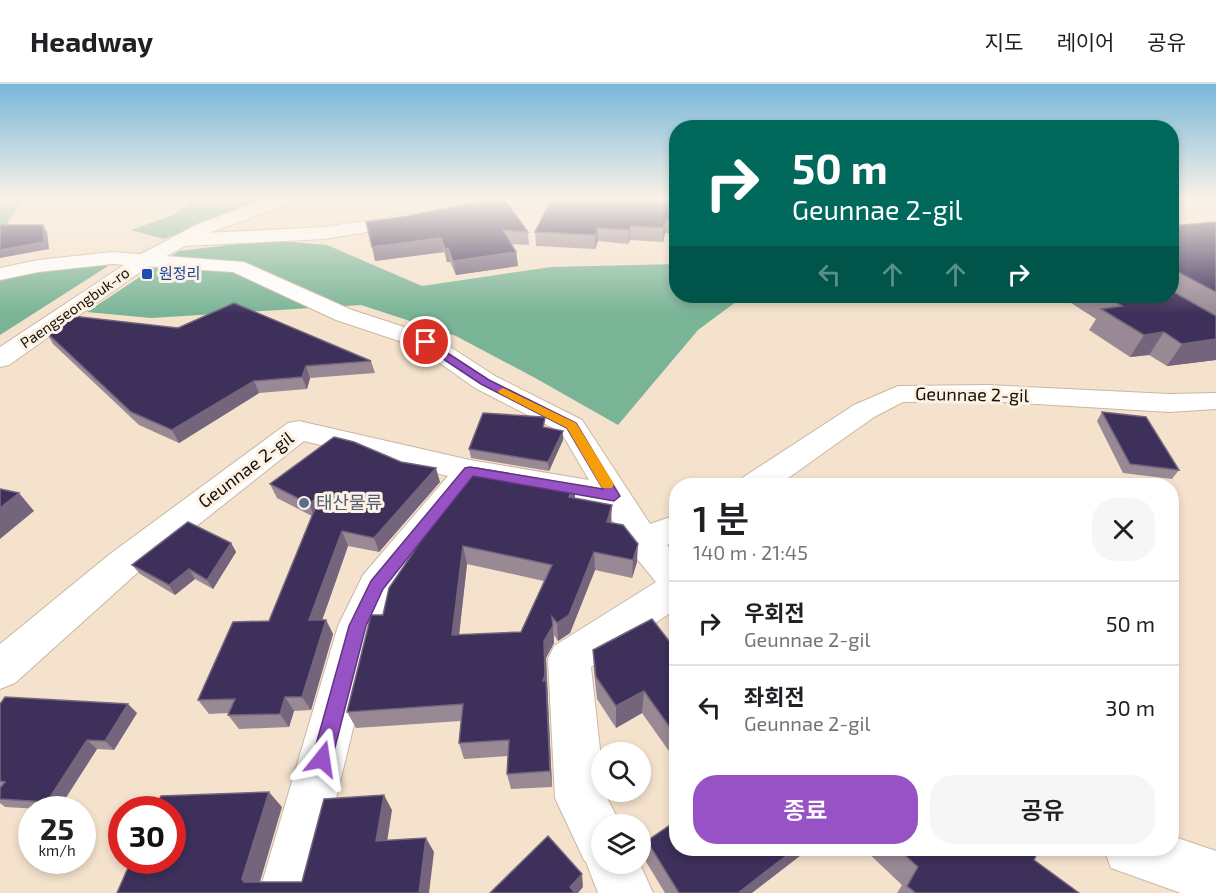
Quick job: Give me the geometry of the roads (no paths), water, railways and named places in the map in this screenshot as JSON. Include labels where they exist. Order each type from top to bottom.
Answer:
[{"type":"street","name":"Paengseongbuk-ro","points":[[0,359],[146,259],[187,238]]},
{"type":"street","points":[[183,240],[228,238]]},
{"type":"street","points":[[0,274],[72,261],[112,258],[237,266],[344,315],[426,342],[485,382],[572,426],[642,540],[669,572]]},
{"type":"street","name":"Geunnae 2-gil","points":[[766,478],[864,411],[897,394],[987,393],[1169,403],[1216,401]]},
{"type":"street","name":"Geunnae 2-gil","points":[[0,670],[123,564],[299,430],[470,471],[614,496]]},
{"type":"street","points":[[286,893],[358,626],[377,586],[470,471]]},
{"type":"street","points":[[642,540],[669,530]]},
{"type":"street","points":[[591,820],[580,798],[569,659],[669,594]]},
{"type":"street","points":[[1151,856],[1216,878]]},
{"type":"street","points":[[617,874],[626,893]]},
{"type":"place","name":"원정리","points":[[147,274]]},
{"type":"place","name":"태산물류","points":[[304,503]]}]
